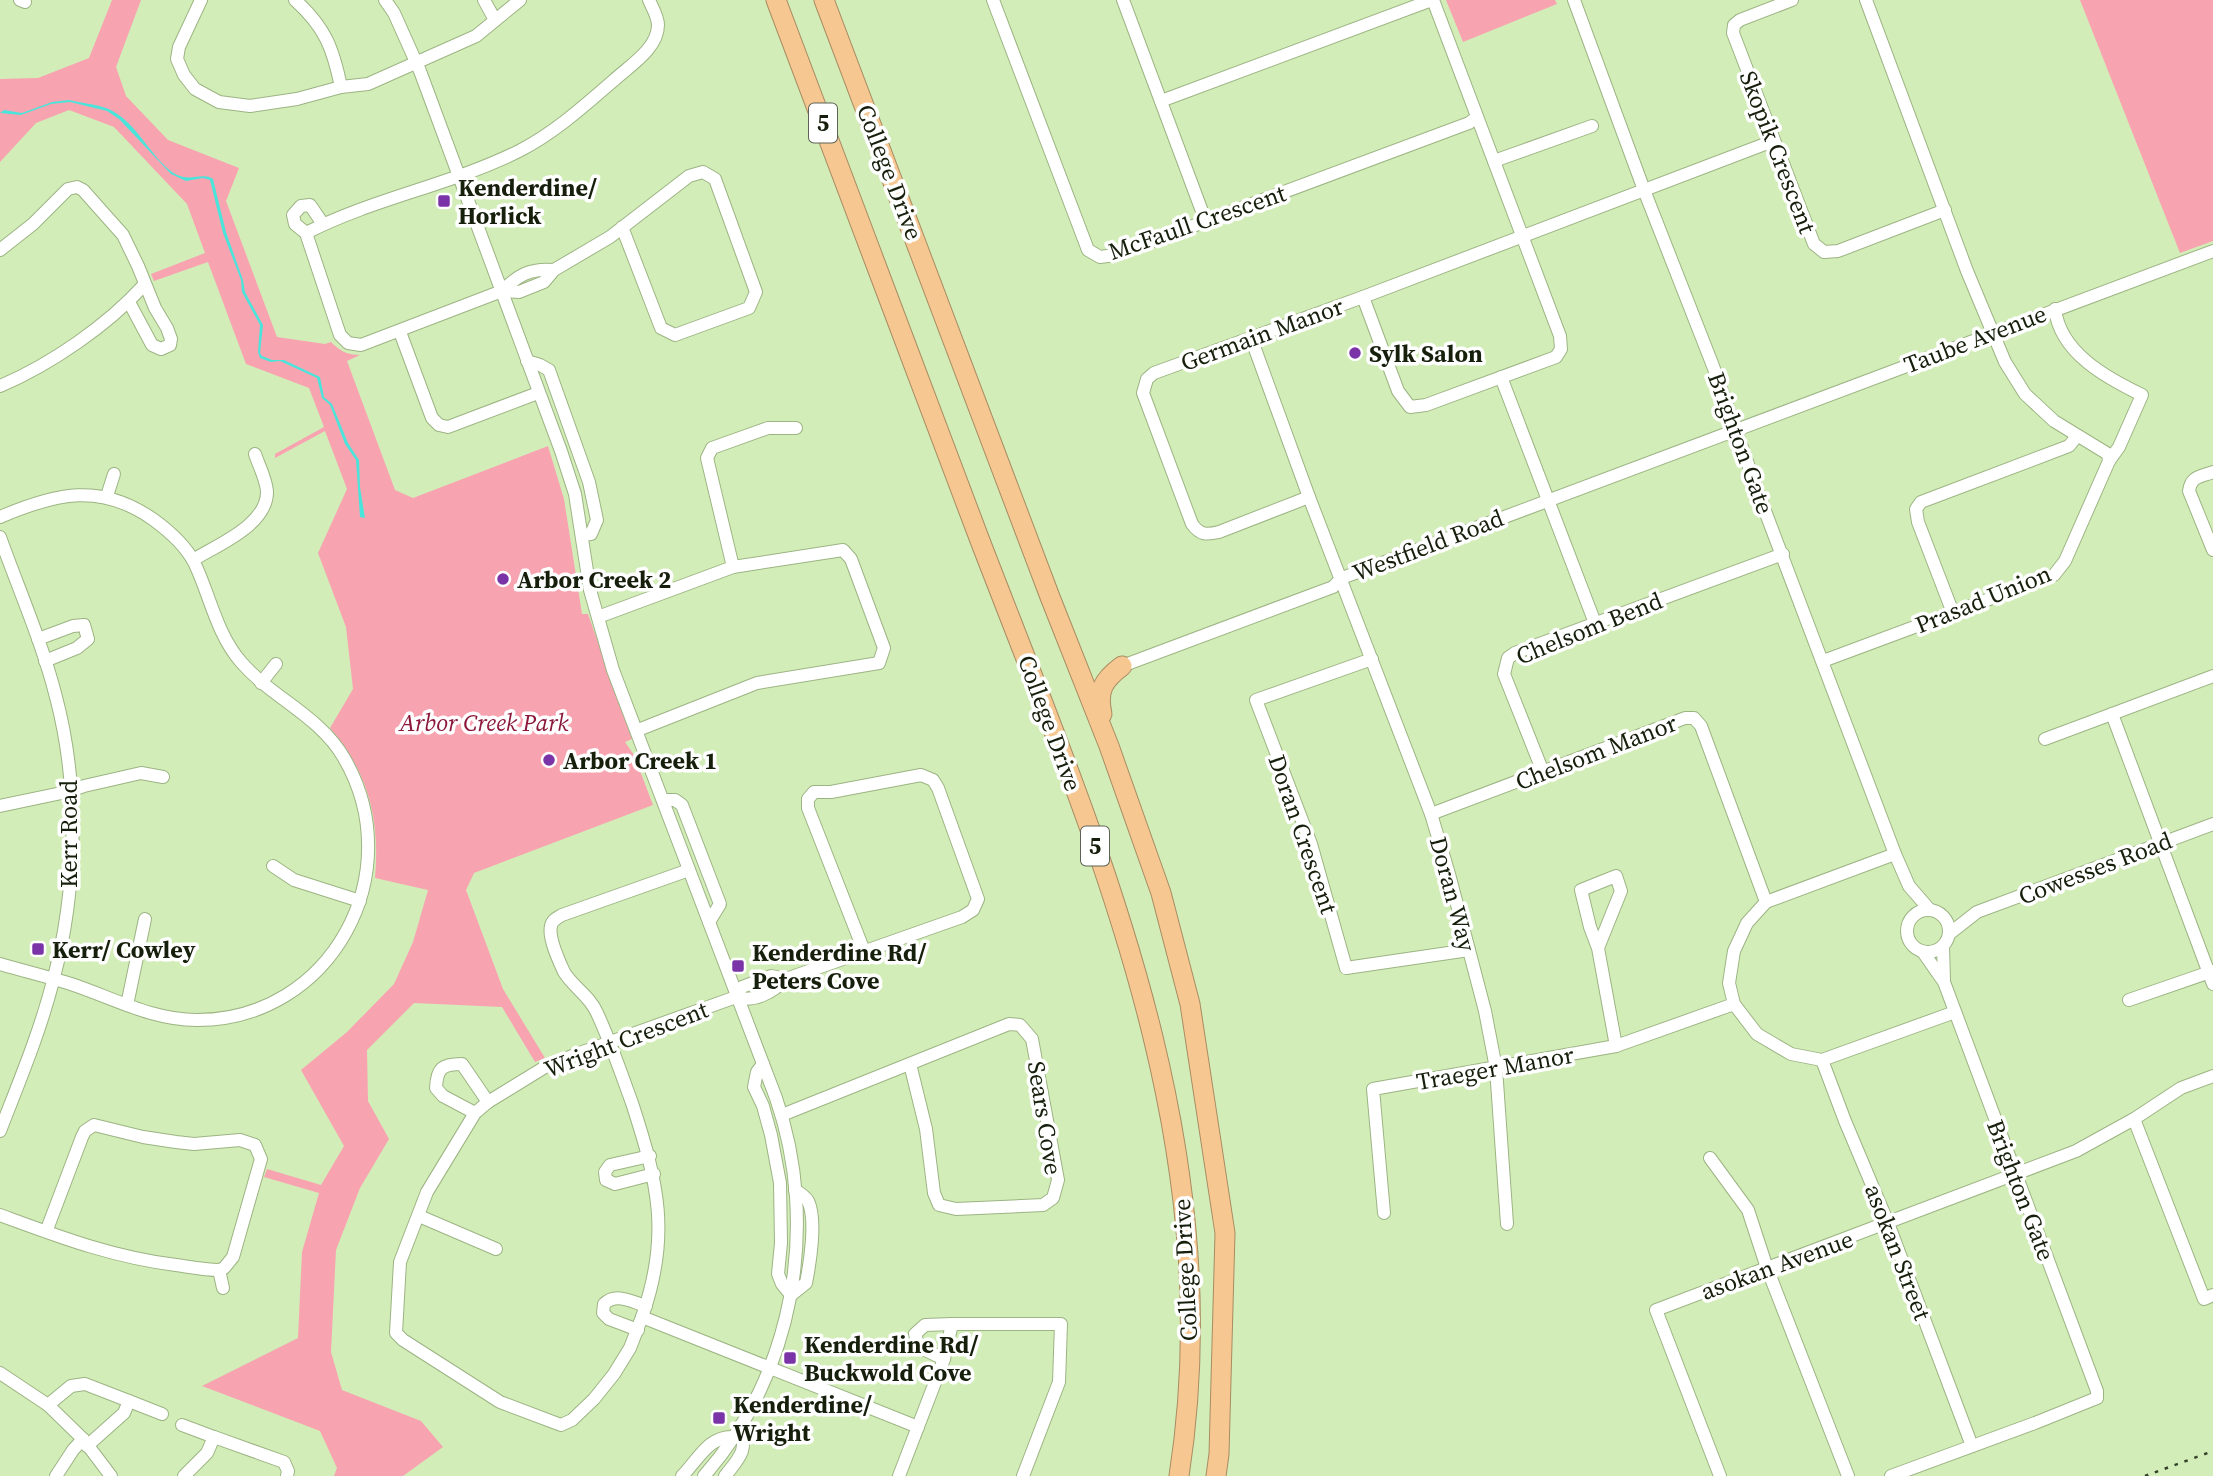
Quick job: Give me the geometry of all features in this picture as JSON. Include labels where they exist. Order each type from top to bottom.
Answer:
[{"type":"highway","points":[[764,0],[869,245]]},
{"type":"highway","name":"College Drive","points":[[776,0],[1054,731],[1134,959],[1163,1075],[1178,1153],[1186,1232],[1191,1309],[1188,1386],[1179,1476]]},
{"type":"highway","name":"College Drive","points":[[825,0],[1049,597],[1109,746],[1161,893],[1190,1004],[1225,1233],[1219,1454],[1216,1476]]},
{"type":"highway","points":[[1109,746],[1099,703],[1100,691],[1104,680],[1122,666]]},
{"type":"street","points":[[201,0],[179,47],[177,59],[184,75],[195,89],[219,102],[250,106],[297,99],[341,86],[368,84],[476,36],[513,3]]},
{"type":"street","points":[[295,0],[322,29],[330,42],[341,86]]},
{"type":"street","points":[[385,0],[394,13],[416,63],[572,484],[590,590],[613,670],[782,1115],[791,1153],[795,1190],[806,1197],[809,1203],[812,1229],[806,1283],[791,1295],[770,1367],[737,1432],[704,1476]]},
{"type":"street","points":[[484,0],[495,20]]},
{"type":"street","points":[[306,233],[323,224],[459,176],[520,150],[570,119],[653,44],[658,23],[649,0]]},
{"type":"street","name":"McFaull Crescent","points":[[993,0],[1088,250],[1093,255],[1108,257],[1206,222],[1469,123],[1477,117]]},
{"type":"street","points":[[1123,0],[1206,222]]},
{"type":"street","points":[[1161,102],[1433,0],[1560,336],[1560,349],[1556,357],[1426,405],[1410,407],[1398,391],[1363,297]]},
{"type":"street","name":"Brighton Gate","points":[[1574,0],[1895,854],[1909,886],[1929,909]]},
{"type":"street","name":"Skopik Crescent","points":[[1792,0],[1740,20],[1734,25],[1733,33],[1810,238],[1818,249],[1824,252],[1838,251],[1945,210]]},
{"type":"street","points":[[1866,0],[2005,362],[2025,394],[2054,421],[2108,454],[2109,461]]},
{"type":"street","points":[[1493,161],[1592,126]]},
{"type":"street","name":"Germain Manor","points":[[1309,497],[1219,532],[1203,534],[1197,531],[1192,524],[1143,393],[1147,379],[1154,373],[1363,297],[1773,141]]},
{"type":"street","points":[[323,224],[310,205],[301,205],[293,215],[295,224],[306,233],[341,335],[348,343],[361,345],[502,291],[514,279],[537,269],[554,270],[610,237],[622,227],[689,176],[703,172],[715,179],[756,292],[749,308],[675,335],[661,328],[622,227]]},
{"type":"street","points":[[0,250],[33,224],[68,188],[77,187],[83,190],[123,235],[144,285],[167,328],[170,345],[161,349],[152,345],[129,302]]},
{"type":"street","name":"Taube Avenue","points":[[1737,429],[2213,251]]},
{"type":"street","points":[[0,386],[19,378],[75,343],[129,302],[144,285]]},
{"type":"street","name":"Prasad Union","points":[[1823,661],[2054,575],[2066,561],[2109,461],[2118,449],[2142,395],[2092,367],[2065,337],[2055,309]]},
{"type":"street","points":[[400,331],[432,418],[439,425],[448,427],[538,393]]},
{"type":"street","name":"Doran Way","points":[[1251,338],[1431,814],[1485,1012],[1496,1069],[1507,1224]]},
{"type":"street","points":[[527,362],[549,370],[589,482],[597,520],[590,534],[582,535]]},
{"type":"street","points":[[1501,377],[1595,623]]},
{"type":"street","points":[[733,567],[706,458],[712,449],[768,428],[796,428]]},
{"type":"street","name":"Westfield Road","points":[[1122,666],[1333,587],[1342,578],[1737,429]]},
{"type":"street","points":[[1953,613],[1918,522],[1916,509],[1921,502],[2069,446],[2077,436]]},
{"type":"street","points":[[193,560],[253,523],[262,512],[267,494],[255,454]]},
{"type":"street","points":[[2213,472],[2195,477],[2190,482],[2189,491],[2213,550]]},
{"type":"street","points":[[107,496],[114,474]]},
{"type":"street","points":[[0,517],[31,504],[62,496],[107,496],[149,516],[169,531],[193,560],[226,642],[240,662],[261,683],[323,732],[344,758],[365,809],[368,833],[368,866],[359,901],[345,934],[322,966],[299,986],[278,1001],[251,1012],[199,1020],[176,1020],[151,1015],[53,979],[0,964]]},
{"type":"street","name":"Kerr Road","points":[[0,537],[56,696],[64,732],[71,791],[69,889],[61,943],[42,1018],[0,1131]]},
{"type":"street","points":[[598,617],[733,567],[843,550],[851,559],[884,648],[879,663],[757,684],[638,730]]},
{"type":"street","name":"Chelsom Bend","points":[[1543,772],[1504,674],[1508,658],[1515,653],[1783,554]]},
{"type":"street","points":[[37,639],[73,626],[84,625],[87,632],[88,639],[77,648],[45,661]]},
{"type":"street","name":"Doran Crescent","points":[[1372,659],[1256,701],[1311,844],[1346,968],[1469,950]]},
{"type":"street","points":[[261,683],[276,664]]},
{"type":"street","points":[[2045,739],[2213,676]]},
{"type":"street","points":[[2112,714],[2212,976],[2129,1000]]},
{"type":"street","name":"Chelsom Manor","points":[[1431,814],[1685,718],[1694,718],[1701,726],[1766,902]]},
{"type":"street","points":[[0,806],[141,773],[163,777]]},
{"type":"street","name":"Wright Crescent","points":[[689,870],[562,915],[551,925],[551,934],[565,974],[592,1002],[611,1042],[650,1156],[659,1208],[659,1240],[653,1285],[638,1331],[614,1374],[594,1399],[569,1423],[555,1424],[500,1402],[396,1333],[400,1262],[428,1192],[475,1113],[545,1067],[611,1042],[736,997],[742,986],[771,976],[786,979],[962,917],[973,910],[978,899],[938,788],[933,780],[922,775],[831,792],[814,792],[808,799],[808,808],[864,951]]},
{"type":"street","points":[[663,800],[675,800],[682,805],[720,904],[709,922]]},
{"type":"street","name":"Cowesses Road","points":[[1942,915],[1977,912],[2213,824]]},
{"type":"street","points":[[1895,854],[1766,902],[1747,923],[1734,951],[1730,983],[1734,1004],[1757,1034],[1791,1054],[1822,1060],[1955,1012]]},
{"type":"street","points":[[273,866],[294,880],[359,901]]},
{"type":"street","points":[[1598,948],[1621,891],[1616,876],[1581,890],[1598,948],[1615,1046]]},
{"type":"street","name":"Brighton Gate","points":[[1909,886],[1910,918]]},
{"type":"street","points":[[1929,909],[1942,915],[1947,920],[1949,934],[1943,947],[1923,952],[1917,949],[1908,939],[1907,925],[1910,918],[1915,913],[1929,909]]},
{"type":"street","name":"Cowesses Road","points":[[1949,934],[1977,912]]},
{"type":"street","points":[[127,1005],[145,919]]},
{"type":"street","name":"Brighton Gate","points":[[1943,947],[1944,982]]},
{"type":"street","name":"Brighton Gate","points":[[1923,952],[1944,982],[2097,1391],[2097,1398],[1972,1446]]},
{"type":"street","name":"Traeger Manor","points":[[1384,1213],[1373,1090],[1615,1046],[1734,1004]]},
{"type":"street","name":"Sears Cove","points":[[782,1115],[1009,1024],[1020,1025],[1032,1039],[1058,1180],[1053,1198],[1043,1205],[956,1209],[939,1205],[934,1193],[926,1129],[910,1064]]},
{"type":"street","name":"asokan Street","points":[[1822,1060],[1844,1121],[1888,1223],[1972,1446]]},
{"type":"street","points":[[475,1113],[443,1096],[436,1088],[436,1076],[442,1068],[450,1064],[462,1065],[488,1102]]},
{"type":"street","points":[[763,1064],[757,1072],[754,1087],[771,1136],[780,1183],[781,1243],[778,1274],[791,1295]]},
{"type":"street","name":"asokan Avenue","points":[[1720,1476],[1656,1310],[2076,1152],[2181,1088],[2213,1076]]},
{"type":"street","points":[[2134,1119],[2204,1299],[2213,1295]]},
{"type":"street","points":[[0,1214],[46,1232],[99,1251],[129,1258],[219,1270],[233,1257],[261,1159],[255,1145],[248,1142],[194,1144],[143,1138],[94,1125],[85,1131],[82,1137],[46,1232]]},
{"type":"street","points":[[650,1156],[610,1165],[605,1172],[606,1180],[615,1184],[654,1174]]},
{"type":"street","points":[[1710,1157],[1748,1210],[1767,1268],[1849,1476]]},
{"type":"street","points":[[419,1216],[496,1249]]},
{"type":"street","points":[[219,1270],[223,1288]]},
{"type":"street","points":[[638,1331],[609,1319],[603,1313],[604,1304],[610,1298],[618,1297],[644,1312],[770,1367],[918,1427]]},
{"type":"street","points":[[899,1476],[944,1359],[952,1324]]},
{"type":"street","points":[[944,1359],[919,1347],[915,1334],[925,1325],[1061,1324],[1059,1382],[1023,1476]]},
{"type":"street","points":[[0,1373],[48,1405],[85,1443],[111,1476]]},
{"type":"street","points":[[48,1405],[71,1387],[85,1384],[162,1414]]},
{"type":"street","points":[[55,1476],[73,1450],[124,1413],[129,1401]]},
{"type":"street","points":[[182,1425],[284,1462],[287,1476]]},
{"type":"street","points":[[682,1476],[713,1441],[737,1432]]},
{"type":"street","points":[[725,1476],[743,1451],[745,1441],[737,1432]]},
{"type":"street","points":[[184,1476],[207,1453],[214,1437]]},
{"type":"street","points":[[1891,1476],[1972,1446]]},
{"type":"green space","name":"Arbor Creek Park","points":[[112,0],[141,0],[116,67],[126,96],[168,140],[239,168],[226,201],[277,337],[325,344],[331,342],[344,352],[360,355],[347,361],[395,490],[413,498],[548,446],[564,499],[582,614],[588,614],[632,739],[625,742],[634,755],[653,805],[474,873],[466,890],[503,989],[545,1058],[535,1062],[502,1007],[414,1003],[367,1050],[368,1101],[389,1139],[360,1188],[336,1250],[331,1352],[342,1390],[421,1421],[443,1447],[403,1476],[334,1476],[337,1468],[320,1431],[202,1386],[298,1338],[302,1252],[319,1193],[264,1177],[267,1169],[321,1185],[344,1146],[301,1070],[347,1032],[394,984],[413,942],[428,890],[375,878],[376,836],[369,798],[354,763],[330,728],[353,689],[346,627],[318,553],[347,489],[325,431],[275,458],[275,454],[324,427],[309,388],[246,364],[208,262],[154,281],[151,274],[205,253],[187,204],[114,127],[69,110],[36,123],[0,162],[0,79],[38,78],[89,58]]},
{"type":"green space","points":[[1446,0],[1555,0],[1557,4],[1463,42]]},
{"type":"green space","points":[[2080,0],[2213,0],[2213,241],[2180,253]]},
{"type":"water","points":[[69,100],[116,113],[172,172],[184,177],[204,176],[213,179],[245,292],[263,325],[260,353],[272,360],[284,360],[320,377],[324,397],[332,404],[348,443],[359,460],[365,518],[360,517],[356,460],[345,444],[330,405],[322,398],[317,378],[280,361],[271,362],[260,358],[258,352],[260,325],[242,292],[241,280],[223,233],[210,180],[203,178],[186,181],[171,174],[119,119],[107,111],[70,102],[51,104],[21,115],[0,113],[4,110],[22,113],[52,102]]},
{"type":"railway","points":[[2145,1476],[2213,1451]]},
{"type":"place","name":"Kenderdine/ Horlick","points":[[444,201]]},
{"type":"place","name":"Sylk Salon","points":[[1355,353]]},
{"type":"place","name":"Arbor Creek 2","points":[[503,579]]},
{"type":"place","name":"Arbor Creek 1","points":[[549,760]]},
{"type":"place","name":"Kerr/ Cowley","points":[[38,949]]},
{"type":"place","name":"Kenderdine Rd/ Peters Cove","points":[[738,966]]},
{"type":"place","name":"Kenderdine Rd/ Buckwold Cove","points":[[790,1358]]},
{"type":"place","name":"Kenderdine/ Wright","points":[[719,1418]]}]
